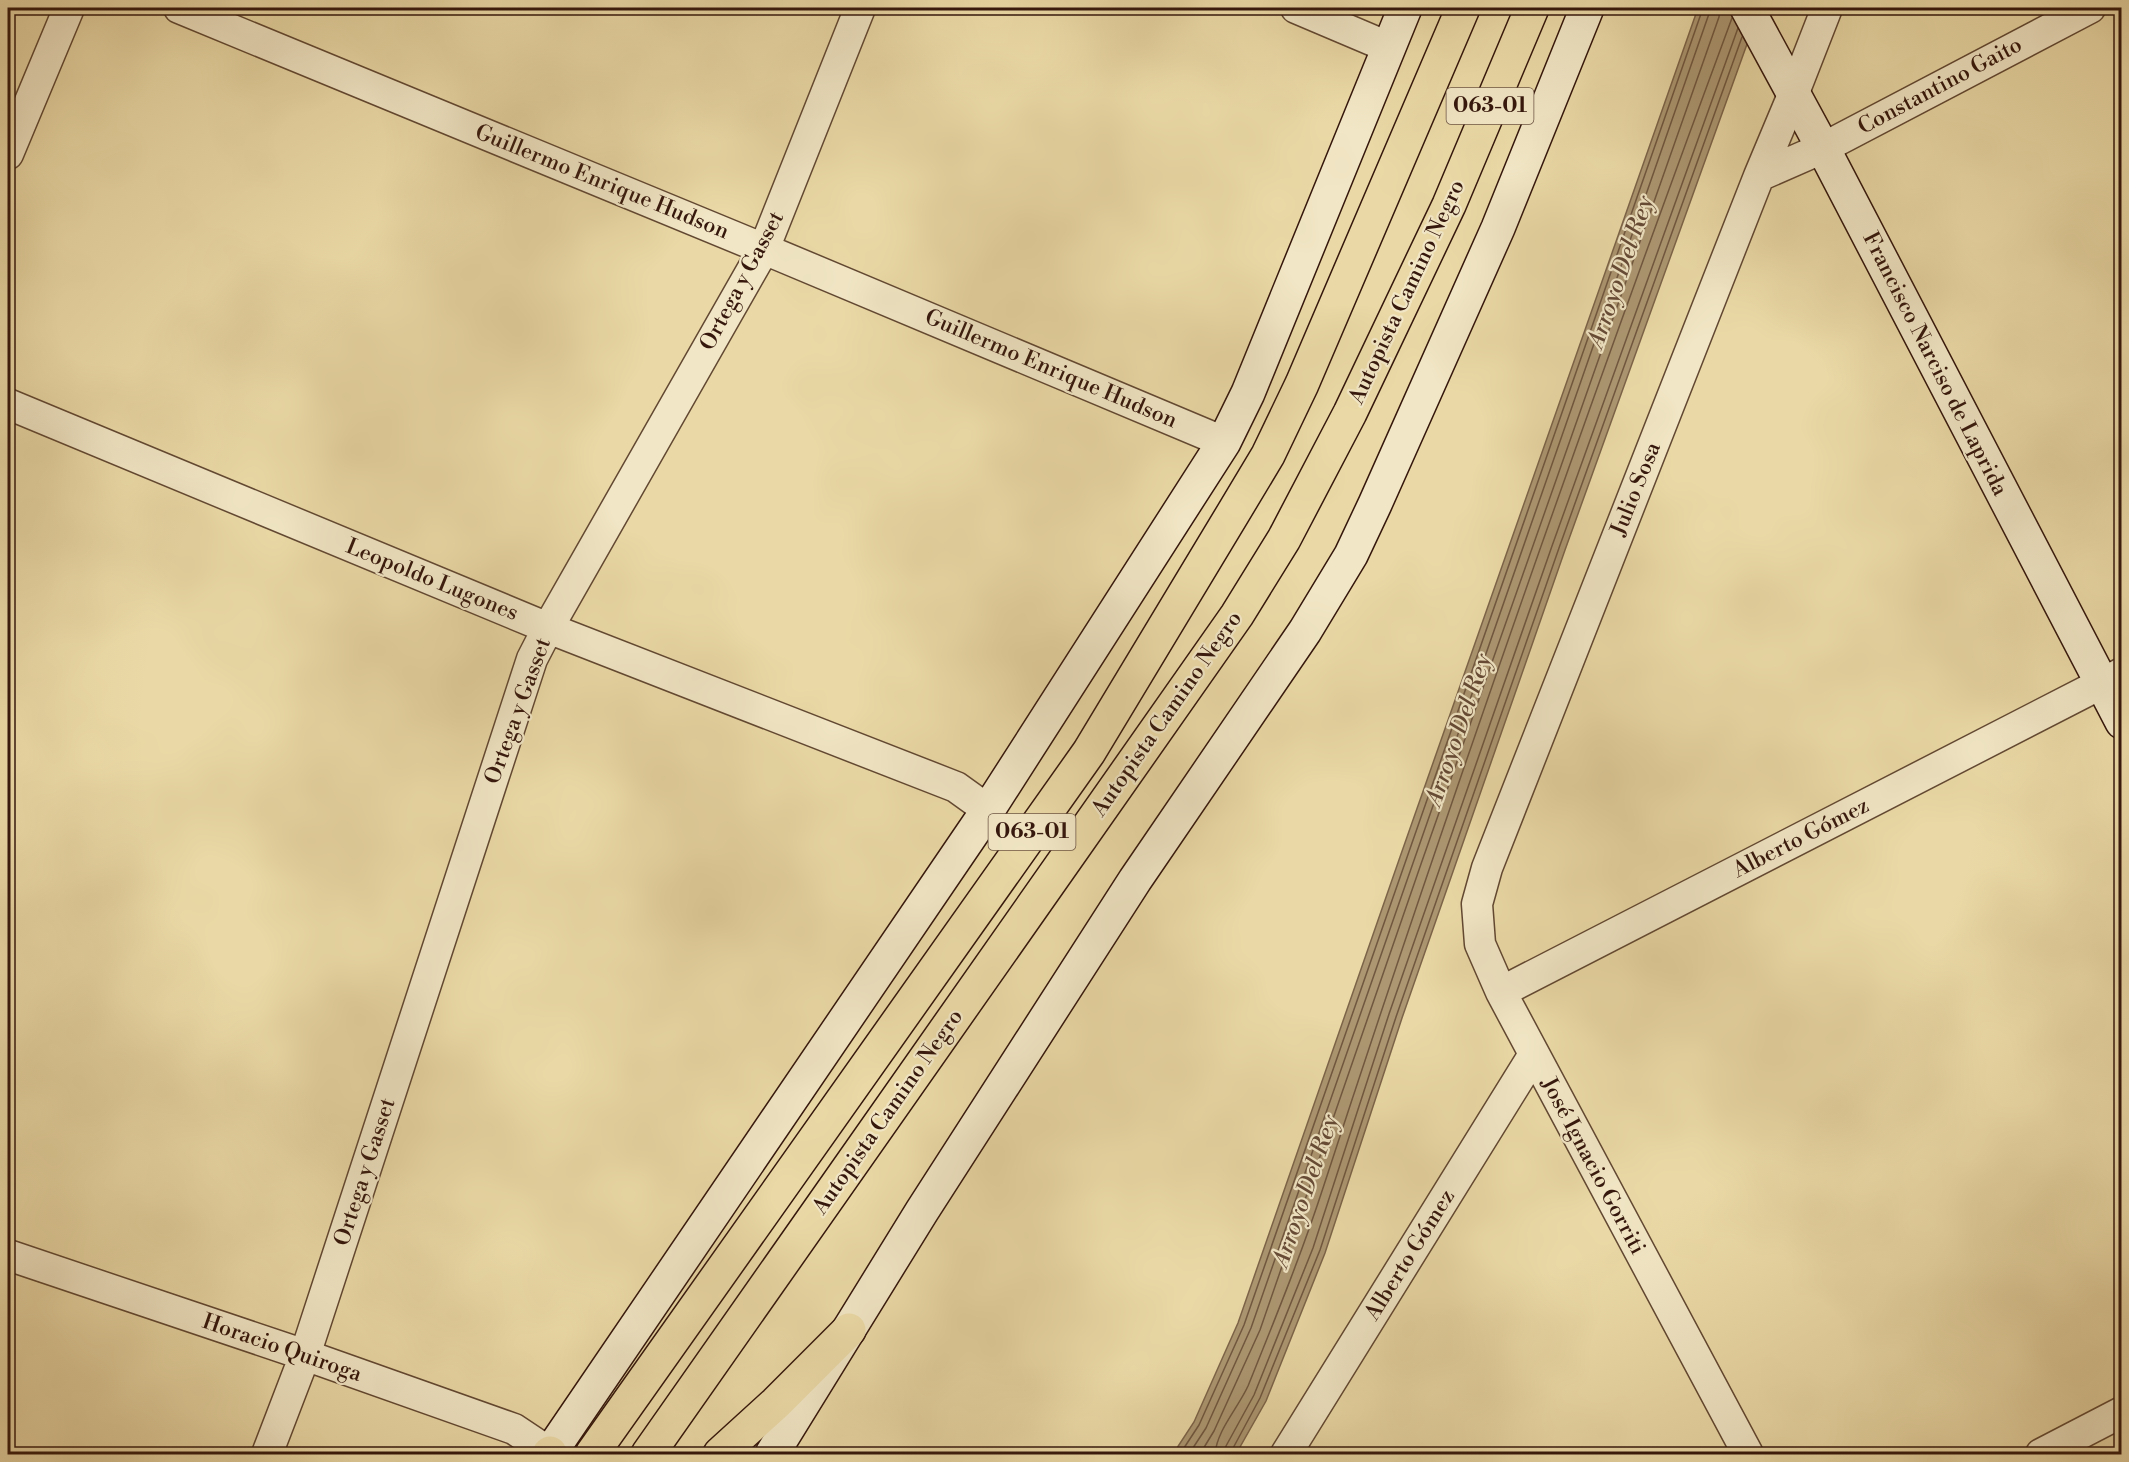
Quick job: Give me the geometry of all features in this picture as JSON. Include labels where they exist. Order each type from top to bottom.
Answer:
[{"type":"highway","name":"Autopista Camino Negro","points":[[592,1455],[1089,752],[1268,455],[1302,384],[1463,8]]},
{"type":"highway","name":"Autopista Camino Negro","points":[[648,1455],[1237,615],[1284,539],[1350,413],[1449,205],[1532,8]]},
{"type":"highway","points":[[720,1455],[849,1330]]},
{"type":"street","points":[[8,154],[69,8]]},
{"type":"street","name":"Guillermo Enrique Hudson","points":[[179,8],[764,249],[1224,442]]},
{"type":"street","name":"Ortega y Gasset","points":[[267,1455],[305,1355],[532,659],[764,249],[860,8]]},
{"type":"street","points":[[1296,8],[1388,47]]},
{"type":"street","points":[[549,1454],[988,810],[1224,442],[1248,393],[1405,8]]},
{"type":"street","points":[[772,1455],[922,1211],[1135,880],[1305,631],[1351,555],[1376,504],[1498,228],[1587,8]]},
{"type":"street","name":"Francisco Narciso de Laprida","points":[[1747,8],[2111,678],[2121,722]]},
{"type":"street","name":"Julio Sosa","points":[[1486,868],[1827,8]]},
{"type":"street","name":"Constantino Gaito","points":[[1823,148],[2090,8]]},
{"type":"street","points":[[1759,176],[1823,148]]},
{"type":"street","name":"Leopoldo Lugones","points":[[8,404],[548,628],[957,786],[988,810]]},
{"type":"street","name":"Alberto Gómez","points":[[1500,992],[2111,678]]},
{"type":"street","name":"José Ignacio Gorriti","points":[[1486,868],[1477,904],[1480,944],[1500,992],[1748,1455]]},
{"type":"street","name":"Alberto Gómez","points":[[1286,1455],[1533,1056]]},
{"type":"street","name":"Horacio Quiroga","points":[[8,1255],[305,1355],[514,1429],[549,1454]]},
{"type":"street","points":[[2040,1455],[2121,1412]]},
{"type":"water","name":"Arroyo Del Rey","points":[[1698,8],[1760,8],[1565,550],[1402,1018],[1325,1253],[1266,1401],[1236,1454],[1173,1454],[1194,1422],[1238,1323]]}]
